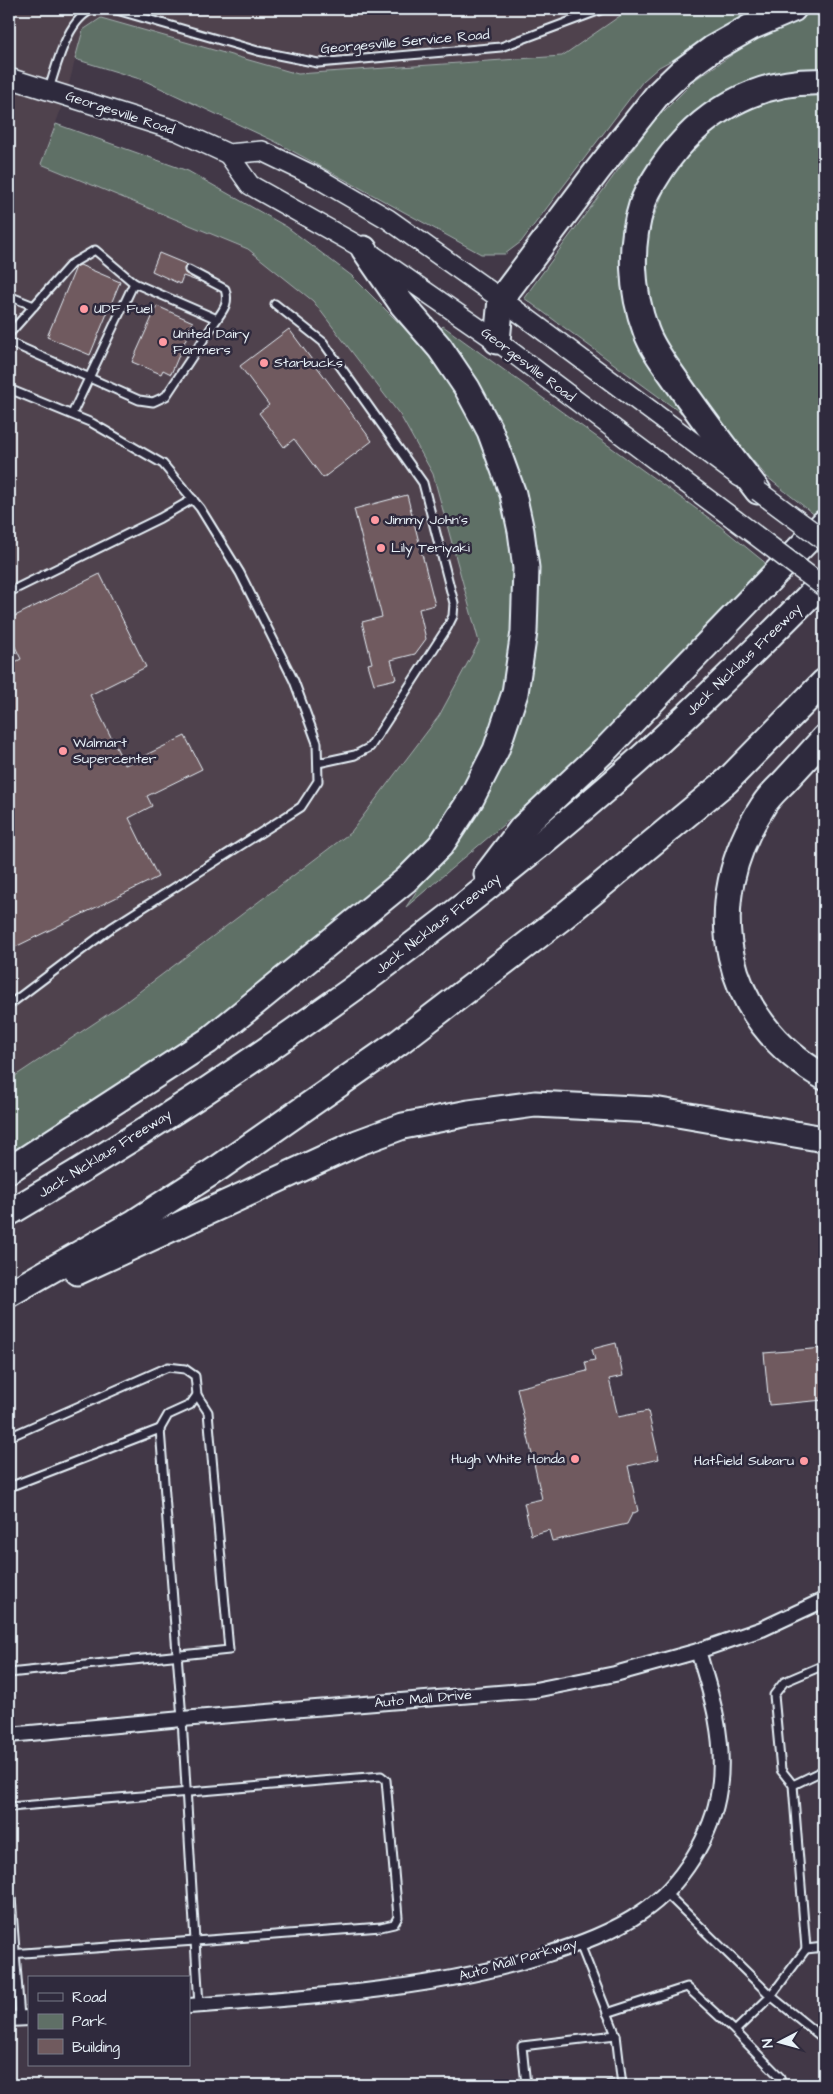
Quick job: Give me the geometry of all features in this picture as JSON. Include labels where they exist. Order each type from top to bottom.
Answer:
[{"type":"highway","points":[[497,341],[501,299],[597,171],[658,94],[682,71],[712,49],[751,27],[793,9]]},
{"type":"highway","points":[[758,491],[704,422],[655,350],[646,331],[634,282],[636,229],[643,203],[656,177],[672,153],[693,130],[720,109],[748,95],[780,85],[824,82]]},
{"type":"highway","points":[[9,1170],[208,1042],[406,880],[442,845],[471,798],[496,750],[515,693],[524,632],[526,568],[513,494],[490,431],[467,388],[440,348],[402,304],[364,250]]},
{"type":"highway","points":[[461,908],[522,828],[604,751],[824,523]]},
{"type":"highway","name":"Jack Nicklaus Freeway","points":[[9,1212],[172,1113],[296,1030],[461,908],[587,805],[682,721],[824,581]]},
{"type":"highway","points":[[9,1294],[135,1222],[220,1167],[398,1043],[564,916],[727,780],[824,682]]},
{"type":"highway","points":[[824,738],[763,805],[742,845],[730,890],[727,916],[729,942],[735,970],[745,997],[759,1022],[795,1059],[824,1077]]},
{"type":"highway","points":[[9,1302],[357,1143],[403,1126],[469,1113],[535,1104],[654,1110],[824,1139]]},
{"type":"main road","name":"Georgesville Road","points":[[9,78],[178,131],[228,154],[262,151],[316,177],[388,219],[501,299],[824,540]]},
{"type":"main road","name":"Georgesville Road","points":[[228,154],[250,186],[364,250],[497,341],[824,587]]},
{"type":"street","name":"Auto Mall Drive","points":[[9,1736],[182,1719],[535,1690],[615,1674],[698,1651],[762,1629],[824,1600]]},
{"type":"street","name":"Auto Mall Parkway","points":[[194,2006],[397,1988],[458,1978],[511,1965],[580,1944],[642,1912],[665,1892],[681,1874],[699,1848],[719,1790],[720,1729],[698,1651]]},
{"type":"lane","name":"Georgesville Service Road","points":[[48,90],[70,33],[78,18],[94,9],[114,9],[258,51],[318,63],[501,47],[603,9]]},
{"type":"lane","points":[[9,334],[71,264],[95,250],[134,283],[217,319]]},
{"type":"lane","points":[[9,342],[139,400],[153,402],[166,396],[226,307],[228,297],[225,289],[189,270]]},
{"type":"lane","points":[[72,414],[134,283]]},
{"type":"lane","points":[[9,296],[34,306]]},
{"type":"lane","points":[[275,304],[323,342],[424,483],[454,603],[453,616],[447,628],[370,747],[355,755],[318,763]]},
{"type":"lane","points":[[9,389],[92,423],[163,464],[193,499],[240,573],[294,681],[317,743],[318,782],[301,807],[111,928],[9,1005]]},
{"type":"lane","points":[[9,592],[160,518],[193,499]]},
{"type":"lane","points":[[9,1437],[168,1367],[185,1368],[195,1376],[198,1395],[208,1412],[228,1650],[177,1657],[9,1673]]},
{"type":"lane","points":[[194,2006],[195,1941],[187,1792],[160,1429],[168,1415],[190,1405],[198,1395]]},
{"type":"lane","points":[[9,1488],[160,1429]]},
{"type":"lane","points":[[736,2031],[771,1996],[806,1949],[793,1785],[781,1770],[774,1695],[784,1682],[824,1665]]},
{"type":"lane","points":[[793,1785],[824,1770]]},
{"type":"lane","points":[[9,1807],[381,1776],[386,1780],[398,1917],[394,1924],[381,1927],[12,1954]]},
{"type":"lane","points":[[9,1870],[12,1954],[19,2018]]},
{"type":"lane","points":[[665,1892],[771,1996],[824,2039]]},
{"type":"lane","points":[[580,1944],[616,2034],[622,2085],[609,2085]]},
{"type":"lane","points":[[806,1949],[824,1947]]},
{"type":"lane","points":[[607,2013],[687,1987],[736,2031],[780,2077],[781,2085]]},
{"type":"lane","points":[[526,2085],[522,2046],[616,2034]]},
{"type":"shaded area","points":[[9,9],[630,9],[562,56],[298,74],[101,18],[83,30],[66,95],[41,164],[248,249],[313,301],[400,415],[433,474],[479,642],[439,716],[351,832],[123,1004],[9,1080]]},
{"type":"green space","points":[[630,9],[767,9],[659,67],[643,81],[521,242],[505,254],[481,254],[274,141],[143,80],[75,59],[83,30],[101,18],[298,74],[562,56]]},
{"type":"green space","points":[[824,10],[824,74],[737,92],[632,210],[642,345],[681,413],[524,298],[654,121],[696,79],[754,40],[809,14]]},
{"type":"green space","points":[[824,93],[824,507],[816,516],[767,477],[683,378],[657,333],[648,298],[644,266],[650,226],[668,181],[696,144],[734,114],[782,98]]},
{"type":"green space","points":[[56,124],[188,171],[287,227],[352,276],[403,327],[434,363],[463,406],[490,459],[505,502],[514,558],[516,619],[506,698],[482,757],[450,816],[410,864],[235,1007],[92,1107],[9,1158],[9,1080],[123,1004],[351,832],[439,716],[479,642],[433,474],[400,415],[313,301],[248,249],[41,164]]},
{"type":"green space","points":[[443,326],[720,526],[768,565],[568,770],[406,907],[495,774],[532,541],[438,331]]},
{"type":"building","points":[[159,253],[188,265],[184,268],[185,273],[200,282],[183,276],[180,284],[152,271]]},
{"type":"building","name":"UDF Fuel","points":[[80,265],[120,282],[90,355],[47,337],[76,267]]},
{"type":"building","name":"United Dairy Farmers","points":[[157,306],[193,322],[171,374],[163,370],[161,374],[132,362]]},
{"type":"building","points":[[289,329],[372,441],[323,478],[294,439],[284,447],[259,413],[269,405],[240,366]]},
{"type":"building","points":[[407,495],[435,605],[419,609],[426,639],[415,654],[391,660],[396,679],[374,684],[368,664],[372,663],[362,622],[382,617],[354,509]]},
{"type":"building","name":"Walmart Supercenter","points":[[100,574],[146,667],[90,695],[125,765],[185,736],[202,769],[147,796],[152,806],[129,818],[158,877],[9,950],[9,665],[21,659],[9,634],[9,619]]},
{"type":"building","points":[[616,1343],[623,1376],[609,1379],[618,1417],[648,1411],[659,1459],[628,1466],[638,1511],[632,1514],[627,1524],[552,1541],[549,1530],[531,1535],[524,1503],[542,1499],[517,1388],[587,1371],[585,1362],[595,1360],[592,1349]]},
{"type":"building","points":[[824,1348],[824,1400],[769,1405],[764,1353]]},
{"type":"place","name":"UDF Fuel","points":[[84,309]]},
{"type":"place","name":"United Dairy Farmers","points":[[163,342]]},
{"type":"place","name":"Starbucks","points":[[264,363]]},
{"type":"place","name":"Jimmy John's","points":[[375,520]]},
{"type":"place","name":"Lily Teriyaki","points":[[381,548]]},
{"type":"place","name":"Walmart Supercenter","points":[[63,751]]},
{"type":"place","name":"Hugh White Honda","points":[[575,1459]]},
{"type":"place","name":"Hatfield Subaru","points":[[804,1461]]}]
